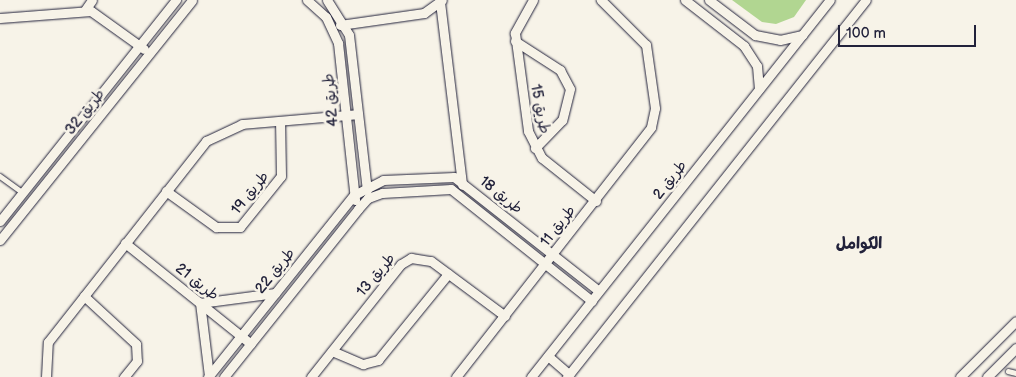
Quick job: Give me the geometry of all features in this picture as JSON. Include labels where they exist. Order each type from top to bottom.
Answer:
[{"type":"street","points":[[85,10],[92,0]]},
{"type":"street","name":"طريق 32","points":[[0,221],[176,0]]},
{"type":"street","name":"طريق 32","points":[[0,240],[192,0]]},
{"type":"street","name":"طريق 42","points":[[307,0],[332,26],[340,52],[354,195],[358,209]]},
{"type":"street","name":"طريق 42","points":[[327,0],[345,24],[368,198]]},
{"type":"street","name":"طريق 15","points":[[533,0],[520,18],[515,41],[526,122],[535,148],[551,167],[596,201]]},
{"type":"street","name":"طريق 11","points":[[456,377],[596,201],[651,127],[652,81],[646,45],[601,0]]},
{"type":"street","points":[[685,0],[744,46],[757,66],[759,89]]},
{"type":"street","points":[[709,0],[755,35],[780,40],[802,35]]},
{"type":"street","name":"طريق 2","points":[[531,377],[830,0]]},
{"type":"street","points":[[548,356],[568,375],[866,0]]},
{"type":"street","points":[[332,26],[415,16],[441,1],[464,198]]},
{"type":"street","points":[[0,18],[85,10],[102,17],[149,54]]},
{"type":"street","points":[[515,41],[560,70],[570,89],[562,120],[535,148]]},
{"type":"street","points":[[46,377],[48,342],[166,190],[216,133],[242,124],[358,114]]},
{"type":"street","name":"طريق 19","points":[[166,190],[216,227],[240,227],[281,176],[280,121]]},
{"type":"street","name":"طريق 18","points":[[367,186],[444,175],[462,181],[599,291]]},
{"type":"street","name":"طريق 22","points":[[209,376],[354,195],[367,186]]},
{"type":"street","name":"طريق 18","points":[[368,198],[443,187],[464,198],[592,301]]},
{"type":"street","name":"طريق 22","points":[[224,377],[368,198]]},
{"type":"street","name":"طريق 21","points":[[125,244],[251,344]]},
{"type":"street","name":"طريق 13","points":[[311,377],[405,260],[422,257],[505,316]]},
{"type":"street","points":[[332,351],[362,364],[378,360],[448,274]]},
{"type":"street","points":[[209,376],[200,303],[275,293]]},
{"type":"street","points":[[84,296],[136,344],[136,361],[124,377]]},
{"type":"street","points":[[960,377],[1016,321]]},
{"type":"street","points":[[987,377],[1016,348]]},
{"type":"lane","points":[[0,176],[22,193]]},
{"type":"lane","points":[[1008,371],[1016,373]]},
{"type":"green space","points":[[732,0],[806,0],[794,17],[776,24],[762,22]]},
{"type":"district","name":"الكوامل","points":[[859,245]]}]
